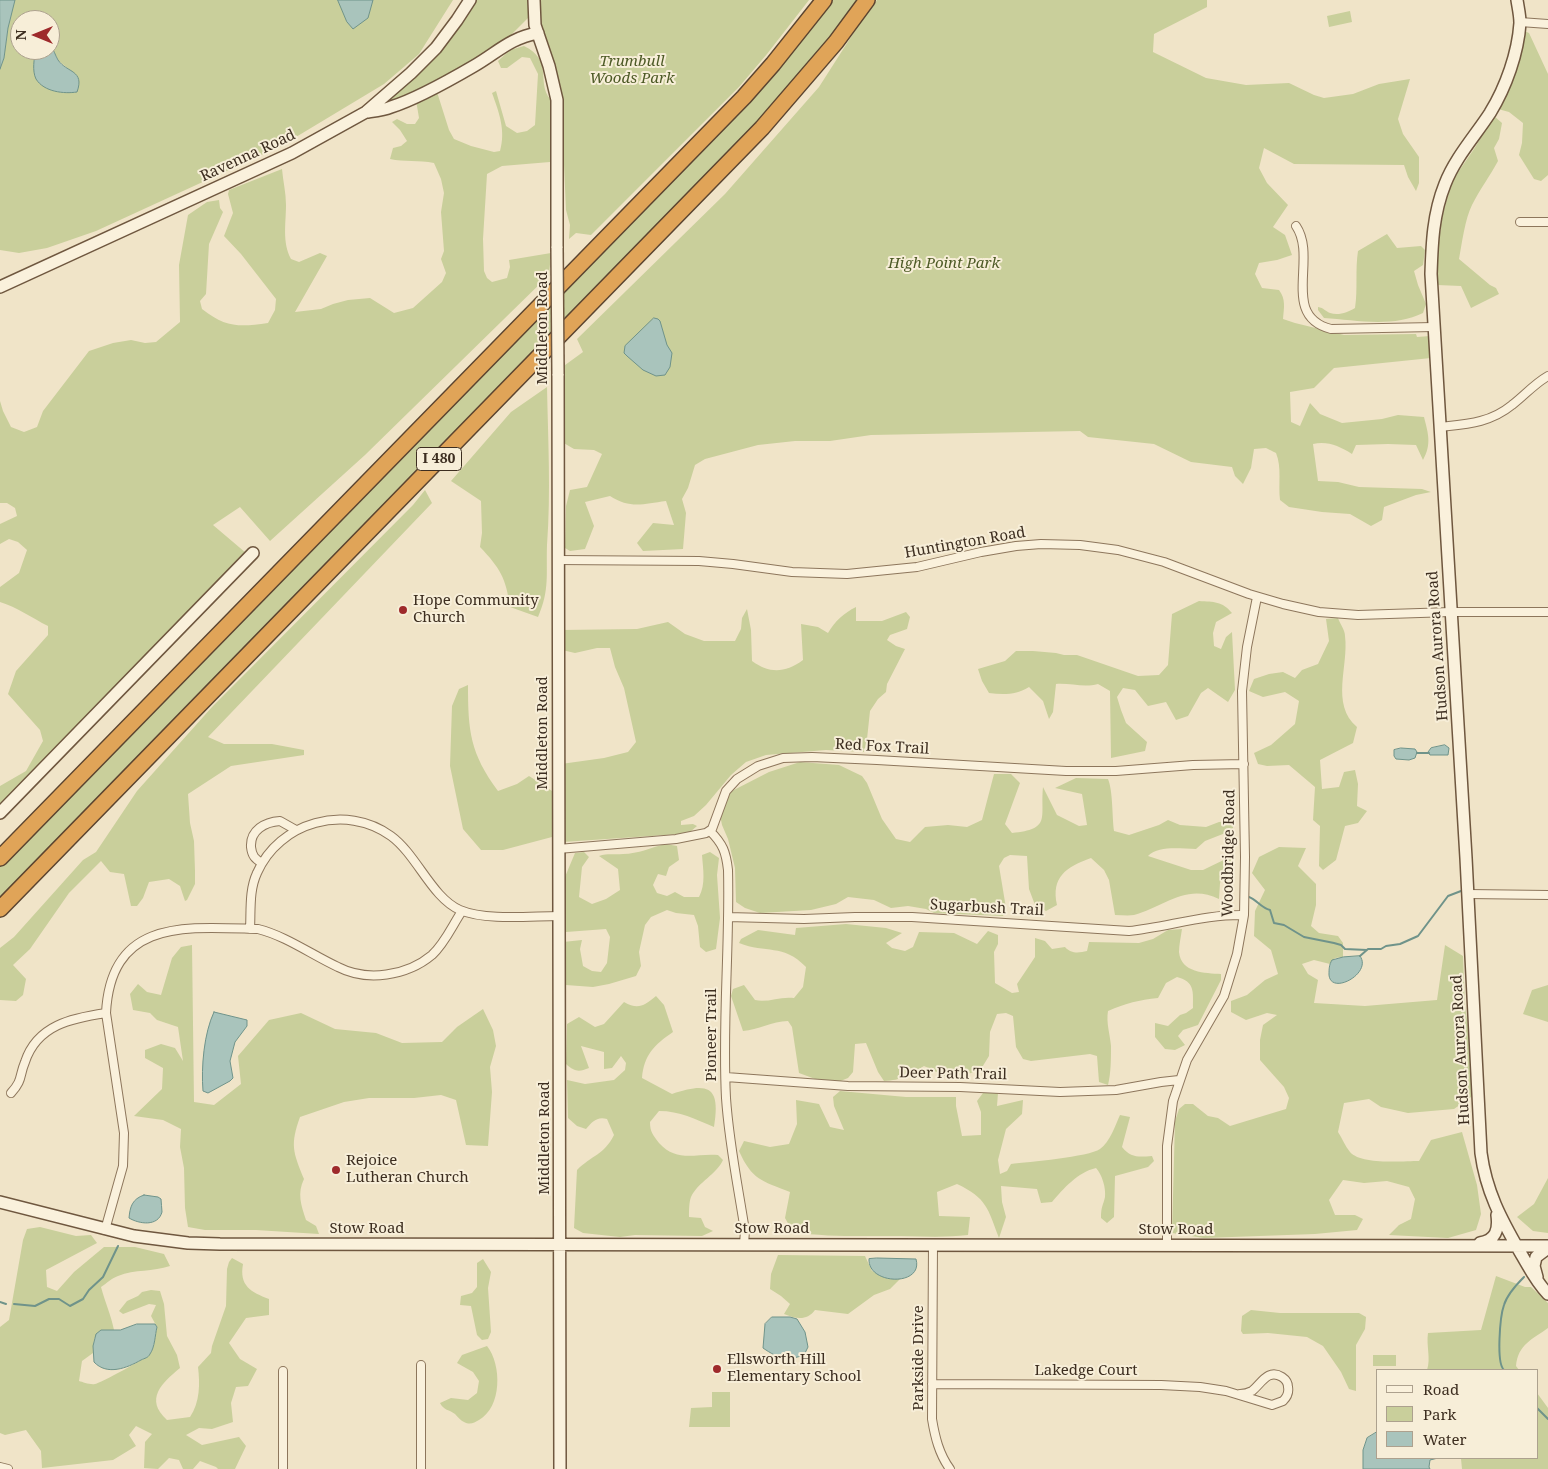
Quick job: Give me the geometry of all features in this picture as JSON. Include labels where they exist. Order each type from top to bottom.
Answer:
[{"type":"highway","name":"I 480","points":[[0,858],[744,97],[824,0]]},
{"type":"highway","name":"I 480","points":[[0,908],[762,128],[836,42],[867,0]]},
{"type":"street","name":"Ravenna Road","points":[[0,287],[292,153],[366,112],[411,73],[436,48],[458,20],[470,0]]},
{"type":"street","name":"Middleton Road","points":[[534,0],[535,25],[553,80],[557,100],[560,1469]]},
{"type":"street","name":"Hudson Aurora Road","points":[[1517,0],[1520,22],[1513,60],[1501,91],[1490,112],[1454,165],[1446,183],[1439,203],[1432,242],[1431,274],[1468,894],[1481,1152],[1487,1186],[1495,1206],[1538,1281],[1548,1294]]},
{"type":"street","points":[[1520,22],[1548,24]]},
{"type":"street","points":[[366,112],[390,108],[437,86],[475,65],[510,41],[538,33]]},
{"type":"street","points":[[1520,222],[1548,222]]},
{"type":"street","points":[[1296,226],[1302,238],[1303,303],[1308,314],[1316,323],[1331,329],[1434,327]]},
{"type":"street","points":[[1440,427],[1470,425],[1492,418],[1512,405],[1538,381],[1548,376]]},
{"type":"street","name":"Huntington Road","points":[[558,560],[699,561],[792,572],[847,574],[917,567],[980,552],[1016,546],[1041,544],[1080,545],[1118,550],[1164,562],[1257,597],[1297,608],[1338,614],[1548,612]]},
{"type":"street","points":[[0,813],[253,553]]},
{"type":"street","name":"Woodbridge Road","points":[[1167,1245],[1167,1146],[1171,1110],[1179,1080],[1191,1052],[1224,996],[1237,954],[1244,915],[1245,857],[1242,691],[1247,647],[1257,597]]},
{"type":"street","name":"Red Fox Trail","points":[[710,831],[724,796],[737,779],[758,766],[784,758],[877,760],[1116,771],[1193,765],[1244,764]]},
{"type":"street","points":[[250,929],[251,892],[256,873],[281,840],[296,830],[321,822],[342,820],[353,820],[385,832],[400,844],[443,899],[462,911],[486,916],[558,916]]},
{"type":"street","points":[[262,863],[252,855],[251,848],[251,840],[254,833],[260,827],[267,823],[280,821],[296,830]]},
{"type":"street","points":[[558,849],[676,839],[706,834],[710,831]]},
{"type":"street","name":"Pioneer Trail","points":[[710,831],[726,853],[728,870],[726,1077],[729,1134],[743,1221],[744,1244]]},
{"type":"street","points":[[1468,894],[1548,895]]},
{"type":"street","points":[[105,1230],[123,1166],[123,1116],[106,1013],[107,994],[114,973],[122,958],[146,938],[175,930],[258,929],[271,933],[340,969],[363,975],[382,975],[413,966],[432,954],[447,937],[462,911]]},
{"type":"street","name":"Sugarbush Trail","points":[[728,917],[804,919],[912,917],[1130,930],[1153,928],[1213,917],[1244,915]]},
{"type":"street","points":[[11,1093],[19,1084],[24,1062],[29,1053],[36,1042],[48,1031],[61,1022],[77,1017],[106,1013]]},
{"type":"street","name":"Deer Path Trail","points":[[726,1077],[848,1086],[960,1087],[1060,1092],[1116,1090],[1179,1080]]},
{"type":"street","name":"Stow Road","points":[[0,1202],[105,1230],[153,1240],[220,1244],[933,1244],[1548,1247]]},
{"type":"street","points":[[1468,1246],[1485,1242],[1494,1237],[1499,1226],[1495,1206]]},
{"type":"street","name":"Parkside Drive","points":[[933,1244],[932,1419],[934,1435],[939,1450],[950,1469]]},
{"type":"street","points":[[1538,1281],[1534,1266],[1536,1257],[1548,1247]]},
{"type":"street","points":[[421,1365],[421,1469]]},
{"type":"street","points":[[283,1371],[283,1469]]},
{"type":"street","name":"Lakedge Court","points":[[932,1384],[1161,1385],[1200,1387],[1240,1394],[1267,1404],[1276,1405],[1286,1398],[1288,1388],[1283,1378],[1270,1375],[1262,1379],[1252,1390],[1240,1394]]},
{"type":"green space","points":[[15,0],[453,0],[419,54],[384,84],[281,146],[96,231],[47,248],[19,253],[0,250],[0,69],[4,58],[10,20],[10,60],[35,60],[34,68],[38,80],[48,88],[65,93],[78,77],[58,60],[60,60],[60,10],[12,10]]},
{"type":"green space","points":[[475,0],[530,0],[529,17],[509,37],[473,63],[394,103],[391,100],[392,97],[426,63]]},
{"type":"green space","name":"Trumbull Woods Park","points":[[541,0],[809,0],[739,87],[591,235],[576,233],[569,239],[570,225],[566,210],[561,97],[541,28]]},
{"type":"green space","points":[[831,0],[859,0],[815,59],[719,164],[563,325],[563,291]]},
{"type":"green space","name":"High Point Park","points":[[877,0],[1207,0],[1207,7],[1154,34],[1153,52],[1206,78],[1246,85],[1289,83],[1324,98],[1353,94],[1379,84],[1410,79],[1398,119],[1403,134],[1419,157],[1419,183],[1416,191],[1404,165],[1294,164],[1264,148],[1259,168],[1267,183],[1288,205],[1273,227],[1285,235],[1292,255],[1259,263],[1255,274],[1262,288],[1279,290],[1281,293],[1284,304],[1283,319],[1344,335],[1416,334],[1417,337],[1430,336],[1431,358],[1334,368],[1314,388],[1290,392],[1291,422],[1300,426],[1310,403],[1320,414],[1342,423],[1382,419],[1398,415],[1424,417],[1428,433],[1428,449],[1423,460],[1416,445],[1356,445],[1352,454],[1333,445],[1324,443],[1313,444],[1318,481],[1338,482],[1359,487],[1422,489],[1431,492],[1416,495],[1384,507],[1382,520],[1371,526],[1350,514],[1289,507],[1280,500],[1278,458],[1276,453],[1266,448],[1254,449],[1251,468],[1243,484],[1235,476],[1232,467],[1191,462],[1154,444],[1088,437],[1080,431],[871,435],[830,441],[795,441],[758,445],[705,459],[695,465],[688,488],[682,499],[686,513],[683,549],[643,551],[637,543],[653,523],[674,525],[666,501],[630,504],[610,496],[585,502],[594,526],[585,549],[570,551],[565,548],[566,506],[570,490],[587,487],[602,454],[594,450],[574,449],[562,442],[561,368],[583,352],[577,339],[725,194],[819,87]]},
{"type":"green space","points":[[1350,11],[1352,22],[1329,27],[1327,16]]},
{"type":"green space","points":[[1522,30],[1529,33],[1548,74],[1548,175],[1541,181],[1534,179],[1519,155],[1523,123],[1509,112],[1498,109],[1514,71],[1520,50]]},
{"type":"green space","points":[[524,46],[539,58],[542,65],[544,85],[550,99],[550,162],[502,166],[487,174],[483,239],[484,271],[487,278],[492,282],[507,278],[510,267],[509,260],[551,253],[549,275],[365,455],[270,541],[240,507],[213,525],[246,553],[0,807],[0,786],[26,771],[43,741],[40,730],[8,694],[16,671],[48,635],[48,626],[0,602],[0,587],[19,573],[27,550],[18,542],[9,539],[0,544],[0,524],[17,516],[15,508],[7,503],[0,503],[0,401],[11,427],[24,432],[37,427],[43,411],[89,351],[113,343],[131,340],[145,343],[156,342],[180,322],[179,265],[188,215],[207,202],[219,200],[220,208],[223,212],[209,244],[206,294],[200,301],[202,309],[218,320],[234,325],[268,323],[275,310],[276,299],[241,254],[224,236],[233,213],[228,194],[229,190],[282,169],[286,200],[285,239],[291,259],[299,262],[320,253],[327,256],[295,312],[321,309],[348,300],[370,298],[394,313],[413,308],[442,282],[446,273],[441,259],[444,251],[441,212],[444,193],[441,179],[434,163],[390,159],[393,148],[401,146],[407,141],[392,122],[397,119],[407,124],[415,124],[419,118],[416,100],[437,92],[449,130],[454,139],[494,152],[500,151],[502,129],[492,93],[496,91],[506,126],[517,133],[527,131],[535,125],[538,74],[530,58],[522,57],[507,68],[501,68],[498,61],[510,50]]},
{"type":"green space","points":[[1494,116],[1502,123],[1499,139],[1494,148],[1498,161],[1472,205],[1464,231],[1459,259],[1496,288],[1499,294],[1471,308],[1461,286],[1437,285],[1436,265],[1442,218],[1452,181]]},
{"type":"green space","points":[[1387,234],[1397,248],[1421,246],[1425,250],[1423,265],[1414,271],[1426,304],[1423,313],[1411,318],[1387,322],[1324,318],[1318,307],[1337,314],[1355,308],[1358,251]]},
{"type":"green space","points":[[552,302],[552,335],[0,901],[0,866]]},
{"type":"green space","points":[[547,387],[549,486],[547,581],[538,617],[510,607],[501,574],[493,561],[480,547],[482,533],[481,501],[451,481],[511,412]]},
{"type":"green space","points":[[425,490],[432,503],[208,737],[224,744],[272,744],[304,750],[304,755],[231,766],[188,794],[190,823],[194,841],[195,884],[187,900],[185,901],[180,886],[169,879],[149,882],[143,898],[137,906],[131,906],[124,874],[110,872],[101,861],[69,893],[30,949],[13,965],[26,979],[23,995],[16,1001],[0,1000],[0,948],[14,937],[83,860],[96,852],[137,791],[212,707],[413,505]]},
{"type":"green space","points":[[1199,601],[1221,604],[1232,613],[1216,622],[1213,633],[1214,646],[1221,649],[1226,637],[1232,632],[1235,690],[1228,702],[1208,688],[1201,693],[1188,716],[1176,720],[1166,702],[1148,706],[1135,690],[1123,688],[1117,697],[1121,710],[1126,723],[1147,742],[1145,751],[1111,758],[1110,691],[1098,684],[1088,686],[1056,684],[1053,712],[1049,719],[1043,701],[1029,687],[1020,692],[1010,694],[989,693],[982,681],[978,669],[1005,661],[1016,651],[1077,655],[1138,676],[1159,675],[1168,665],[1172,614]]},
{"type":"green space","points":[[856,607],[856,621],[882,621],[906,612],[910,617],[907,629],[890,635],[887,640],[905,649],[887,684],[886,692],[878,699],[870,711],[864,752],[826,750],[766,755],[746,762],[731,775],[706,805],[694,816],[681,821],[681,825],[693,824],[697,826],[690,832],[563,842],[561,764],[604,758],[628,752],[636,742],[624,688],[615,667],[610,648],[597,648],[575,653],[562,650],[562,630],[637,629],[668,622],[685,634],[704,641],[735,641],[741,629],[742,618],[747,609],[751,630],[752,661],[765,668],[778,670],[790,667],[803,660],[801,624],[818,627],[828,633],[840,618]]},
{"type":"green space","points":[[1338,618],[1345,636],[1346,648],[1342,696],[1349,718],[1357,727],[1353,743],[1320,760],[1322,789],[1339,787],[1344,772],[1355,770],[1358,784],[1357,806],[1367,811],[1358,823],[1345,826],[1336,860],[1323,870],[1319,866],[1320,826],[1313,820],[1315,787],[1289,765],[1267,766],[1258,764],[1254,753],[1271,745],[1295,724],[1299,701],[1285,692],[1263,697],[1249,691],[1254,679],[1283,672],[1295,678],[1302,670],[1318,664],[1329,641],[1326,619]]},
{"type":"green space","points":[[468,685],[472,741],[482,765],[498,791],[517,784],[529,776],[552,791],[552,837],[503,850],[481,850],[463,829],[450,766],[452,706],[459,689]]},
{"type":"green space","points":[[800,762],[839,765],[862,776],[867,783],[882,819],[896,839],[910,842],[925,827],[948,825],[967,827],[982,820],[994,774],[1011,774],[1020,783],[1005,824],[1012,833],[1025,831],[1039,825],[1042,814],[1043,787],[1057,815],[1079,826],[1087,825],[1082,794],[1055,788],[1076,778],[1108,779],[1112,797],[1114,831],[1129,835],[1168,820],[1180,825],[1206,827],[1219,822],[1233,821],[1233,830],[1205,841],[1196,849],[1164,849],[1148,856],[1191,870],[1203,870],[1234,855],[1220,883],[1219,899],[1207,895],[1186,895],[1134,915],[1115,915],[1109,880],[1104,870],[1091,858],[1074,865],[1062,874],[1056,887],[1057,905],[1046,911],[1035,905],[1029,889],[1027,856],[1010,855],[1004,858],[999,866],[1006,908],[1003,916],[934,913],[926,909],[908,906],[891,908],[874,900],[848,897],[836,904],[811,910],[760,913],[745,908],[736,902],[735,868],[720,815],[730,792],[769,772]]},
{"type":"green space","points":[[666,844],[677,846],[679,860],[669,867],[666,876],[658,874],[653,885],[657,893],[667,896],[675,892],[684,897],[699,897],[703,882],[702,855],[710,852],[719,858],[717,875],[720,918],[716,949],[706,952],[700,947],[698,926],[694,915],[667,910],[651,917],[645,925],[639,952],[641,966],[636,976],[593,987],[566,985],[563,942],[582,940],[580,949],[583,966],[592,971],[601,972],[607,963],[610,937],[606,929],[566,932],[564,927],[562,884],[575,853],[584,852],[589,857],[582,867],[579,897],[592,904],[606,899],[620,890],[618,869],[599,856],[634,853]]},
{"type":"green space","points":[[1279,847],[1306,848],[1298,866],[1316,884],[1316,905],[1311,926],[1319,933],[1338,936],[1343,943],[1343,957],[1335,958],[1330,964],[1314,960],[1302,964],[1308,974],[1318,980],[1314,1003],[1365,1006],[1437,1000],[1445,945],[1463,956],[1465,1006],[1471,1047],[1471,1097],[1454,1109],[1408,1113],[1381,1107],[1369,1099],[1344,1103],[1338,1132],[1348,1150],[1355,1156],[1372,1161],[1393,1162],[1419,1161],[1431,1140],[1462,1132],[1477,1185],[1481,1214],[1476,1230],[1448,1238],[1389,1235],[1399,1225],[1411,1219],[1415,1199],[1409,1187],[1387,1181],[1364,1183],[1343,1180],[1329,1200],[1335,1215],[1355,1215],[1363,1219],[1357,1230],[1315,1234],[1204,1238],[1172,1233],[1175,1121],[1179,1109],[1185,1104],[1193,1104],[1208,1116],[1218,1118],[1230,1126],[1286,1109],[1289,1098],[1284,1087],[1260,1060],[1260,1040],[1263,1025],[1277,1015],[1267,1013],[1246,1020],[1231,1012],[1231,1001],[1247,995],[1265,980],[1278,974],[1271,950],[1254,936],[1255,911],[1265,890],[1252,873],[1259,857]]},
{"type":"green space","points":[[846,924],[886,928],[902,933],[886,943],[892,948],[905,951],[913,947],[919,932],[954,933],[977,944],[988,931],[998,935],[998,944],[994,952],[995,983],[1012,993],[1019,992],[1017,984],[1035,957],[1035,938],[1045,941],[1052,949],[1065,947],[1072,952],[1078,952],[1087,951],[1089,942],[1139,943],[1153,939],[1168,930],[1182,929],[1179,952],[1184,964],[1195,970],[1221,974],[1221,980],[1198,1025],[1183,1030],[1178,1036],[1185,1045],[1175,1050],[1165,1049],[1155,1037],[1155,1023],[1168,1026],[1180,1015],[1193,1008],[1192,988],[1183,979],[1177,977],[1166,983],[1158,998],[1133,1002],[1108,1011],[1111,1046],[1108,1085],[1099,1082],[1097,1056],[1090,1054],[1031,1061],[1023,1059],[1016,1047],[1013,1016],[1006,1013],[997,1014],[990,1032],[989,1056],[981,1069],[958,1078],[945,1076],[924,1066],[905,1077],[884,1081],[878,1072],[866,1043],[855,1044],[853,1072],[848,1078],[838,1082],[826,1083],[799,1073],[792,1027],[788,1021],[776,1022],[743,1031],[731,996],[733,989],[744,985],[755,1000],[765,1001],[794,998],[803,987],[806,967],[798,960],[782,952],[739,943],[741,939],[758,930],[795,935],[796,928]]},
{"type":"green space","points":[[192,945],[194,1102],[214,1105],[241,1084],[238,1056],[269,1020],[301,1013],[335,1029],[376,1033],[402,1043],[442,1042],[457,1027],[483,1009],[493,1030],[496,1046],[490,1067],[492,1092],[488,1146],[466,1145],[456,1100],[441,1095],[414,1098],[369,1098],[344,1102],[300,1117],[295,1135],[295,1155],[304,1179],[300,1194],[301,1204],[306,1220],[316,1226],[319,1234],[256,1230],[205,1230],[188,1227],[185,1208],[184,1168],[180,1147],[181,1129],[163,1120],[134,1116],[162,1089],[163,1068],[145,1058],[145,1050],[161,1044],[175,1048],[183,1061],[178,1027],[157,1020],[150,1013],[133,1010],[130,994],[138,984],[147,992],[161,995],[172,958],[181,947]]},
{"type":"green space","points":[[1548,985],[1548,1022],[1523,1014],[1532,990]]},
{"type":"green space","points":[[656,996],[664,1005],[673,1032],[660,1041],[651,1051],[645,1063],[642,1078],[672,1094],[684,1090],[703,1088],[713,1095],[716,1113],[714,1127],[681,1114],[659,1111],[650,1122],[651,1128],[659,1143],[673,1153],[687,1156],[718,1155],[723,1160],[716,1170],[694,1192],[690,1201],[689,1217],[701,1218],[705,1227],[713,1231],[702,1236],[635,1235],[620,1237],[583,1233],[574,1228],[577,1170],[602,1151],[614,1135],[607,1119],[598,1119],[586,1129],[577,1126],[568,1118],[567,1080],[585,1084],[614,1080],[625,1070],[626,1063],[621,1056],[612,1068],[604,1069],[604,1052],[581,1046],[589,1068],[580,1071],[572,1069],[566,1064],[567,1024],[579,1017],[595,1027],[604,1024],[624,1002],[633,1006],[641,1006]]},
{"type":"green space","points":[[840,1091],[906,1097],[956,1097],[962,1136],[981,1135],[981,1112],[977,1101],[983,1093],[998,1093],[997,1106],[1023,1100],[1022,1114],[1006,1129],[998,1160],[1000,1174],[1007,1171],[1011,1164],[1071,1157],[1094,1152],[1104,1146],[1120,1115],[1130,1117],[1122,1147],[1135,1156],[1152,1156],[1154,1161],[1148,1167],[1115,1176],[1114,1217],[1107,1223],[1101,1218],[1105,1189],[1102,1178],[1096,1168],[1077,1177],[1052,1202],[1041,1203],[1037,1189],[1001,1186],[1002,1202],[1006,1217],[999,1238],[985,1205],[975,1194],[957,1184],[937,1192],[939,1216],[970,1217],[968,1235],[939,1237],[841,1236],[793,1232],[785,1218],[790,1192],[765,1182],[753,1174],[739,1151],[744,1141],[770,1147],[789,1144],[797,1124],[796,1100],[819,1104],[830,1127],[844,1130],[834,1106],[833,1097]]},
{"type":"green space","points":[[1548,1178],[1548,1233],[1533,1231],[1517,1217],[1534,1204]]},
{"type":"green space","points":[[40,1227],[76,1236],[91,1235],[97,1243],[46,1270],[47,1287],[57,1291],[74,1272],[104,1247],[135,1247],[164,1254],[170,1266],[124,1274],[101,1287],[114,1330],[101,1330],[94,1339],[93,1353],[82,1361],[79,1381],[91,1384],[98,1383],[150,1354],[157,1327],[151,1316],[156,1305],[149,1304],[123,1314],[119,1311],[127,1301],[142,1292],[160,1291],[164,1304],[167,1336],[177,1355],[180,1368],[162,1386],[156,1398],[160,1412],[167,1420],[190,1417],[196,1405],[199,1380],[198,1367],[211,1353],[226,1306],[227,1269],[229,1262],[232,1258],[243,1264],[242,1272],[245,1283],[252,1291],[269,1299],[269,1315],[246,1318],[229,1343],[240,1359],[257,1369],[248,1386],[236,1387],[231,1403],[233,1422],[212,1429],[199,1428],[186,1435],[202,1445],[239,1437],[246,1446],[235,1469],[218,1469],[200,1461],[193,1469],[183,1469],[179,1460],[169,1458],[158,1469],[144,1468],[145,1442],[152,1434],[136,1426],[129,1435],[136,1446],[113,1460],[42,1468],[41,1451],[26,1430],[5,1435],[0,1433],[0,1327],[9,1320],[23,1240],[27,1229]]},
{"type":"green space","points":[[778,1255],[865,1256],[872,1271],[896,1279],[901,1278],[890,1289],[874,1295],[848,1314],[815,1310],[808,1316],[797,1318],[784,1314],[790,1304],[770,1289],[771,1274]]},
{"type":"green space","points":[[483,1259],[491,1272],[488,1288],[491,1332],[488,1339],[482,1340],[477,1335],[471,1306],[460,1305],[461,1296],[472,1293],[477,1287],[477,1263]]},
{"type":"green space","points":[[1496,1276],[1525,1287],[1531,1287],[1548,1303],[1548,1328],[1523,1347],[1517,1359],[1516,1366],[1518,1369],[1427,1369],[1429,1361],[1428,1333],[1481,1330]]},
{"type":"green space","points":[[1251,1310],[1280,1313],[1359,1313],[1366,1317],[1365,1329],[1356,1345],[1356,1391],[1349,1389],[1341,1372],[1323,1346],[1307,1337],[1268,1333],[1243,1334],[1241,1331],[1242,1316]]},
{"type":"green space","points":[[487,1346],[492,1354],[497,1374],[496,1396],[487,1414],[475,1422],[466,1423],[440,1403],[451,1398],[468,1400],[477,1393],[479,1381],[473,1372],[457,1363],[462,1355]]},
{"type":"green space","points":[[1373,1355],[1396,1355],[1396,1366],[1373,1366]]},
{"type":"green space","points":[[712,1392],[730,1392],[730,1427],[689,1427],[691,1408],[712,1407]]},
{"type":"green space","points":[[1538,1394],[1548,1408],[1548,1469],[1462,1469],[1461,1459],[1538,1459]]},
{"type":"water","points":[[0,0],[15,0],[12,10],[10,10],[4,58],[0,69]]},
{"type":"water","points":[[338,0],[373,0],[368,18],[353,29],[347,22]]},
{"type":"water","points":[[58,60],[77,76],[79,85],[77,92],[66,93],[44,87],[36,79],[34,61]]},
{"type":"water","points":[[654,318],[660,321],[667,345],[672,353],[670,367],[665,375],[656,376],[643,370],[624,353],[625,346]]},
{"type":"water","points":[[1445,745],[1449,748],[1448,755],[1430,755],[1428,752],[1431,748]]},
{"type":"water","points":[[1401,748],[1415,749],[1417,752],[1415,758],[1409,760],[1396,759],[1394,750]]},
{"type":"water","points":[[1360,956],[1361,969],[1356,975],[1343,983],[1331,981],[1329,971],[1332,960]]},
{"type":"water","points":[[214,1012],[247,1020],[247,1026],[235,1042],[230,1061],[233,1078],[208,1093],[203,1091],[202,1071],[208,1030]]},
{"type":"water","points":[[144,1195],[161,1199],[162,1212],[160,1217],[148,1223],[138,1222],[129,1218],[132,1204]]},
{"type":"water","points":[[869,1259],[916,1259],[916,1268],[912,1274],[904,1278],[885,1278],[871,1268]]},
{"type":"water","points":[[772,1317],[797,1319],[805,1332],[808,1347],[804,1355],[783,1358],[763,1348],[765,1324]]},
{"type":"water","points":[[137,1324],[155,1324],[157,1327],[153,1348],[148,1356],[130,1366],[111,1370],[105,1369],[94,1362],[93,1346],[96,1334],[101,1330],[120,1330]]},
{"type":"water","points":[[1376,1433],[1376,1459],[1434,1459],[1430,1460],[1430,1469],[1363,1469],[1363,1450],[1367,1438]]},
{"type":"waterway","points":[[1417,753],[1429,753]]},
{"type":"waterway","points":[[1360,956],[1368,949],[1381,949],[1386,946],[1400,944],[1418,936],[1448,896],[1461,891]]},
{"type":"waterway","points":[[1249,897],[1270,910],[1274,923],[1284,925],[1304,937],[1341,945],[1345,949],[1367,950]]},
{"type":"waterway","points":[[14,1304],[35,1306],[49,1299],[59,1299],[70,1306],[83,1299],[89,1290],[103,1277],[118,1246]]},
{"type":"waterway","points":[[1504,1369],[1499,1349],[1505,1301],[1524,1277]]},
{"type":"waterway","points":[[0,1302],[6,1304]]},
{"type":"waterway","points":[[1538,1409],[1548,1419]]},
{"type":"place","name":"Hope Community Church","points":[[403,610]]},
{"type":"place","name":"Rejoice Lutheran Church","points":[[336,1170]]},
{"type":"place","name":"Ellsworth Hill Elementary School","points":[[717,1369]]}]
